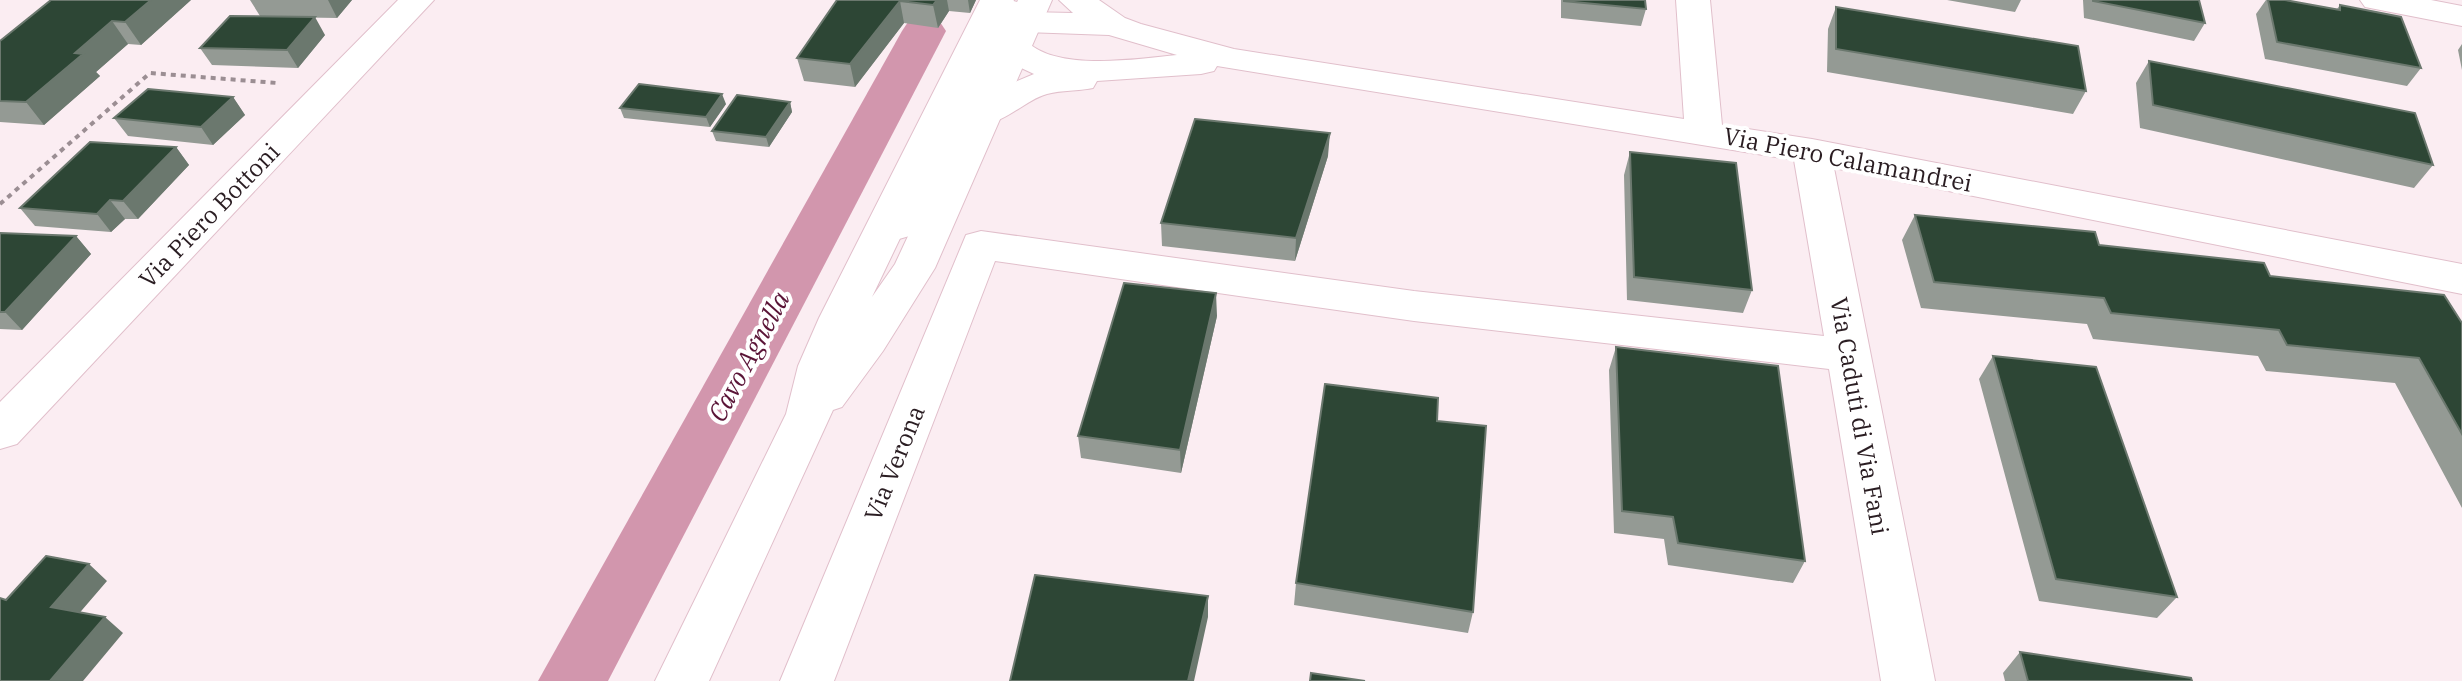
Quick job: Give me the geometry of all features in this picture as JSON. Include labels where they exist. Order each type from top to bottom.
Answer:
[{"type":"street","name":"Via Piero Bottoni","points":[[0,431],[417,0]]},
{"type":"street","name":"Via Piero Calamandrei","points":[[1076,0],[1113,25],[1151,40],[1231,59],[1812,151],[2462,279]]},
{"type":"street","points":[[1693,0],[1704,132]]},
{"type":"street","points":[[2377,0],[2462,16]]},
{"type":"street","name":"Via Piero Calamandrei","points":[[1113,25],[1015,16],[1028,62],[1052,68],[1144,69]]},
{"type":"street","points":[[809,414],[844,373],[914,268],[982,113],[1015,16]]},
{"type":"street","points":[[682,681],[809,414],[820,366],[869,261],[1015,16]]},
{"type":"street","name":"Via Piero Calamandrei","points":[[982,113],[1013,94],[1042,83],[1231,59]]},
{"type":"street","name":"Via Caduti di Via Fani","points":[[1812,151],[1908,681]]},
{"type":"street","name":"Via Verona","points":[[807,681],[981,245],[1301,293],[1629,334],[1849,355]]},
{"type":"path","points":[[0,204],[150,73],[332,87]]},
{"type":"building","points":[[51,0],[151,0],[125,22],[112,21],[75,53],[83,54],[26,102],[0,101],[0,41]]},
{"type":"building","points":[[837,0],[937,0],[933,5],[900,1],[850,64],[797,58]]},
{"type":"building","points":[[1645,0],[1646,9],[1564,1]]},
{"type":"building","points":[[2199,0],[2205,23],[2093,1]]},
{"type":"building","points":[[2268,0],[2340,10],[2340,5],[2401,17],[2421,68],[2277,42]]},
{"type":"building","points":[[1836,7],[2078,46],[2086,91],[1836,49]]},
{"type":"building","points":[[230,16],[315,17],[287,50],[200,48]]},
{"type":"building","points":[[2149,61],[2415,113],[2433,165],[2153,105]]},
{"type":"building","points":[[639,84],[722,94],[706,117],[620,108]]},
{"type":"building","points":[[148,89],[233,97],[201,127],[114,118]]},
{"type":"building","points":[[737,95],[790,102],[766,137],[712,131]]},
{"type":"building","points":[[1195,119],[1330,133],[1296,238],[1161,223]]},
{"type":"building","points":[[90,142],[176,147],[123,201],[110,200],[97,214],[20,208]]},
{"type":"building","points":[[1630,152],[1736,163],[1752,290],[1634,277]]},
{"type":"building","points":[[1915,215],[2095,232],[2099,245],[2264,263],[2270,276],[2444,295],[2462,323],[2462,434],[2419,358],[2287,345],[2279,330],[2111,313],[2104,298],[1934,282]]},
{"type":"building","points":[[0,233],[76,236],[5,312],[0,312]]},
{"type":"building","points":[[1124,283],[1216,293],[1180,450],[1078,436]]},
{"type":"building","points":[[1616,347],[1778,366],[1805,561],[1678,543],[1673,517],[1622,511]]},
{"type":"building","points":[[1993,356],[2096,367],[2177,597],[2056,579]]},
{"type":"building","points":[[1325,384],[1438,398],[1437,421],[1486,426],[1473,612],[1296,583]]},
{"type":"building","points":[[46,556],[89,564],[51,607],[105,617],[50,681],[0,681],[0,598],[6,600]]},
{"type":"building","points":[[1035,575],[1208,596],[1188,681],[1010,681]]},
{"type":"building","points":[[2020,652],[2191,678],[2192,681],[2028,681]]},
{"type":"building","points":[[1311,673],[1365,681],[1310,681]]},
{"type":"waterway","name":"Cavo Agnella","points":[[572,681],[924,31]]}]
